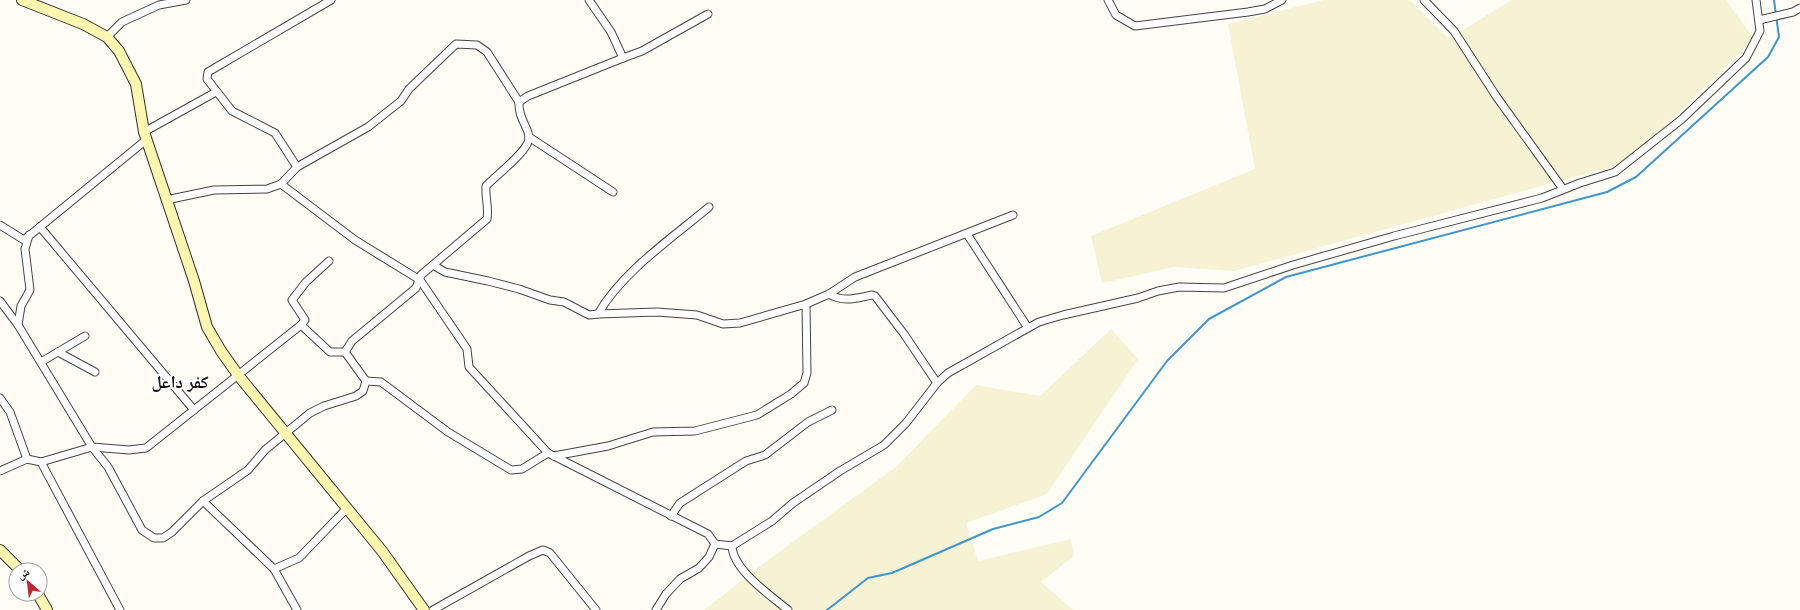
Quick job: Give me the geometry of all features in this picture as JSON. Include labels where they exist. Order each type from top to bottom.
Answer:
[{"type":"street","points":[[22,0],[83,24],[107,37],[119,51],[136,84],[145,136],[194,281],[207,327],[238,375],[382,551],[424,610]]},
{"type":"street","points":[[107,37],[122,22],[158,3],[186,0]]},
{"type":"street","points":[[297,166],[275,133],[232,111],[207,79],[208,72],[331,0]]},
{"type":"street","points":[[589,0],[611,32],[622,58]]},
{"type":"street","points":[[1108,0],[1116,15],[1136,26],[1248,12],[1264,9],[1282,0]]},
{"type":"street","points":[[1424,0],[1454,31],[1496,96],[1563,189]]},
{"type":"street","points":[[281,184],[355,240],[420,280],[466,349],[470,367],[551,455],[573,468],[708,534],[715,544],[732,546],[772,521],[793,503],[840,471],[884,446],[906,423],[937,383],[948,373],[1039,322],[1138,298],[1158,291],[1179,287],[1224,288],[1300,263],[1394,236],[1542,198],[1563,189],[1615,172],[1682,119],[1746,58],[1760,31],[1756,0]]},
{"type":"street","points":[[1758,20],[1793,12],[1800,8]]},
{"type":"street","points":[[519,102],[528,96],[642,51],[708,14]]},
{"type":"street","points":[[166,200],[214,190],[267,189],[281,184],[297,166],[368,127],[401,101],[409,89],[456,44],[477,45],[487,52],[519,102],[518,112],[529,137],[613,192]]},
{"type":"street","points":[[0,225],[24,240],[145,136],[216,92]]},
{"type":"street","points":[[345,352],[352,341],[416,288],[421,275],[487,219],[489,208],[485,193],[486,186],[527,146],[529,137]]},
{"type":"street","points":[[598,314],[608,298],[640,266],[709,207]]},
{"type":"street","points":[[433,265],[445,272],[488,281],[519,289],[550,300],[564,302],[589,315],[657,312],[696,315],[723,324],[740,323],[806,304],[829,294],[855,277],[1013,215]]},
{"type":"street","points":[[40,227],[194,410]]},
{"type":"street","points":[[967,234],[1028,328]]},
{"type":"street","points":[[18,325],[21,306],[30,290],[25,249],[29,235]]},
{"type":"street","points":[[0,471],[27,459],[41,462],[92,447],[129,450],[146,448],[302,325],[305,320],[292,300],[306,282],[329,261]]},
{"type":"street","points":[[829,294],[836,298],[849,300],[872,295],[875,296],[904,334],[937,383]]},
{"type":"street","points":[[0,301],[18,325],[92,447],[108,468],[142,530],[154,538],[163,538],[172,532],[203,501],[248,470],[265,450],[310,413],[324,406],[356,396],[363,391],[366,381]]},
{"type":"street","points":[[366,381],[381,382],[448,432],[511,470],[522,469],[551,455],[608,446],[653,432],[695,431],[757,415],[776,405],[804,383],[807,373],[806,304]]},
{"type":"street","points":[[302,325],[330,352],[345,352]]},
{"type":"street","points":[[41,362],[85,336]]},
{"type":"street","points":[[58,352],[95,372]]},
{"type":"street","points":[[345,352],[366,381]]},
{"type":"street","points":[[0,398],[10,412],[27,459]]},
{"type":"street","points":[[671,516],[680,504],[746,461],[765,455],[808,422],[832,410]]},
{"type":"street","points":[[41,462],[120,610]]},
{"type":"street","points":[[203,501],[274,569],[297,610]]},
{"type":"street","points":[[274,569],[299,558],[347,508]]},
{"type":"street","points":[[656,610],[666,594],[680,579],[699,568],[709,557],[715,544]]},
{"type":"street","points":[[732,546],[732,553],[745,573],[788,610]]},
{"type":"street","points":[[0,550],[12,562]]},
{"type":"street","points":[[433,610],[529,556],[543,550],[550,552],[596,610]]},
{"type":"shaded area","points":[[1324,0],[1410,0],[1449,39],[1511,0],[1726,0],[1754,39],[1628,162],[1234,271],[1174,267],[1102,283],[1091,236],[1255,169],[1228,24]]},
{"type":"shaded area","points":[[1111,329],[1138,359],[1047,494],[966,523],[978,561],[1071,539],[1074,556],[1041,582],[1073,610],[704,610],[768,560],[896,467],[976,385],[1040,396]]},
{"type":"waterway","points":[[827,610],[868,578],[892,573],[993,529],[1039,517],[1062,503],[1167,361],[1209,319],[1286,277],[1607,192],[1636,177],[1768,57],[1779,37],[1774,0]]},
{"type":"district","name":"كفر داعل","points":[[180,382]]}]
